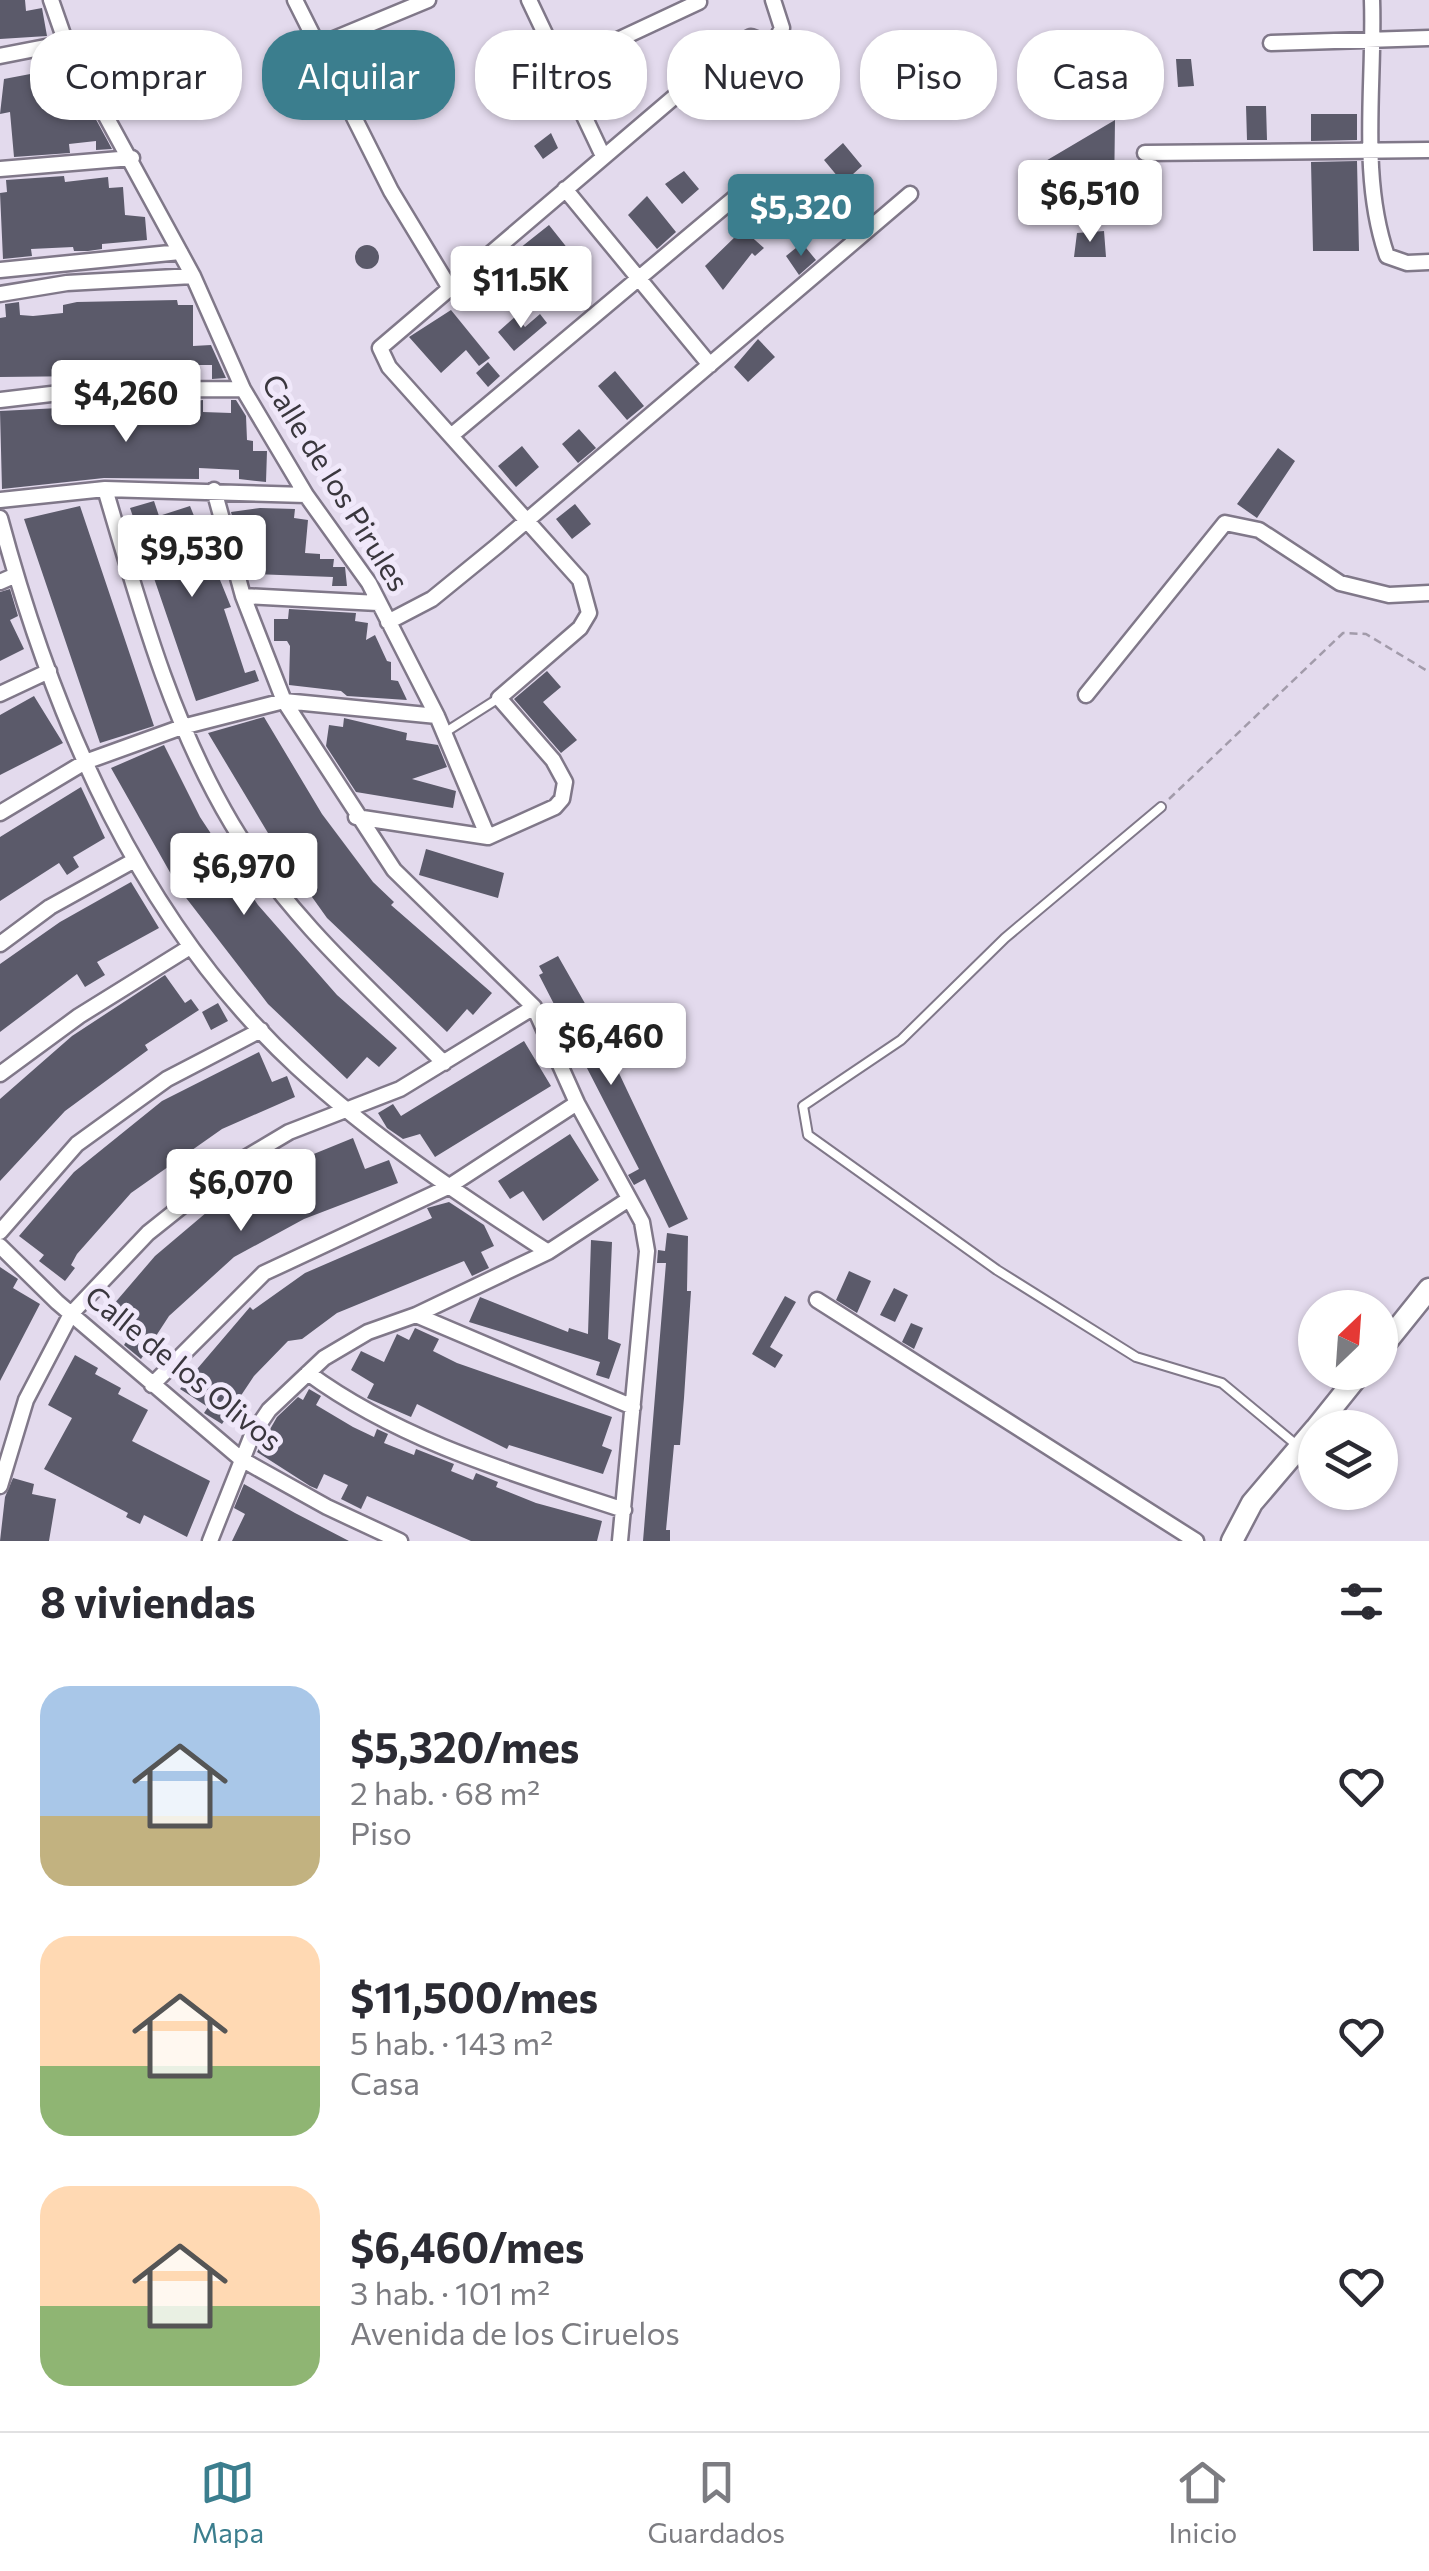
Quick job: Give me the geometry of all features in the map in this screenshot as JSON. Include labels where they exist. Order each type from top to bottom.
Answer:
[{"type":"street","name":"Calle de los Pirules","points":[[51,0],[61,30]]},
{"type":"street","points":[[295,0],[309,30]]},
{"type":"street","points":[[356,30],[428,0]]},
{"type":"street","points":[[530,0],[545,30]]},
{"type":"street","points":[[356,816],[488,836],[555,807],[565,792],[565,782],[552,760],[499,698],[580,628],[589,613],[580,580],[389,367],[380,348],[734,46],[751,37],[767,43],[776,40],[782,28],[773,0]]},
{"type":"street","points":[[1372,0],[1371,152],[1379,232],[1387,256],[1407,263],[1429,262]]},
{"type":"street","points":[[639,30],[699,2]]},
{"type":"street","points":[[1271,43],[1429,38]]},
{"type":"street","points":[[0,56],[30,50]]},
{"type":"street","name":"Calle de los Pirules","points":[[110,120],[193,276],[242,390],[306,495],[369,583],[444,733],[488,836]]},
{"type":"street","points":[[355,120],[391,191],[451,290]]},
{"type":"street","points":[[587,120],[604,156]]},
{"type":"street","points":[[1145,154],[1429,150]]},
{"type":"street","points":[[0,169],[132,158]]},
{"type":"street","points":[[565,189],[710,365]]},
{"type":"street","points":[[388,622],[432,598],[525,522],[910,194]]},
{"type":"street","points":[[452,435],[738,195]]},
{"type":"street","points":[[0,270],[180,252]]},
{"type":"street","points":[[0,294],[66,283],[193,276]]},
{"type":"street","points":[[0,400],[85,390],[242,390]]},
{"type":"street","points":[[0,500],[105,489],[306,495]]},
{"type":"street","points":[[105,489],[144,622],[182,728],[232,824],[277,889],[328,948],[444,1063]]},
{"type":"street","points":[[214,490],[243,596],[284,700],[394,870],[534,1007],[577,1104],[626,1201],[642,1222],[647,1250],[620,1541]]},
{"type":"street","points":[[0,518],[49,672],[85,762],[133,861],[190,947],[261,1030],[346,1108],[448,1187],[548,1252]]},
{"type":"street","points":[[1086,695],[1224,523],[1259,530],[1340,583],[1389,595],[1429,593]]},
{"type":"street","points":[[0,582],[16,575]]},
{"type":"street","points":[[243,596],[378,603]]},
{"type":"street","points":[[0,694],[49,672]]},
{"type":"street","points":[[0,814],[85,762],[182,728],[284,700],[436,716]]},
{"type":"street","points":[[0,944],[50,907],[133,861]]},
{"type":"street","points":[[0,1074],[78,1016],[190,947]]},
{"type":"street","points":[[0,1486],[26,1400],[71,1314],[148,1234],[232,1166],[289,1132],[400,1089],[534,1007]]},
{"type":"street","points":[[0,1232],[77,1144],[168,1078],[261,1030]]},
{"type":"street","points":[[152,1386],[264,1273],[448,1187],[577,1104]]},
{"type":"street","points":[[210,1541],[241,1459],[269,1410],[308,1373],[368,1332],[416,1315],[548,1252],[626,1201]]},
{"type":"street","name":"Calle de los Olivos","points":[[0,1246],[152,1386],[241,1459],[327,1508],[400,1541]]},
{"type":"street","points":[[1398,1328],[1429,1289]]},
{"type":"street","points":[[817,1300],[1196,1541]]},
{"type":"street","points":[[416,1315],[634,1406]]},
{"type":"street","points":[[308,1373],[368,1412],[458,1454],[624,1510]]},
{"type":"street","points":[[1331,1410],[1347,1390]]},
{"type":"street","points":[[1232,1541],[1252,1503],[1298,1449]]},
{"type":"lane","points":[[444,733],[499,698]]},
{"type":"lane","points":[[1161,807],[1005,938],[901,1040],[803,1106],[808,1135],[997,1270],[1136,1357],[1222,1383],[1298,1447]]},
{"type":"path","points":[[1161,807],[1343,633],[1366,634],[1429,672]]},
{"type":"building","points":[[0,0],[25,0],[26,11],[42,8],[46,30],[30,30],[30,37],[0,39]]},
{"type":"building","points":[[1176,59],[1191,59],[1194,86],[1178,87]]},
{"type":"building","points":[[30,74],[30,120],[96,120],[112,149],[96,150],[96,141],[69,144],[70,153],[14,157],[10,112],[0,114],[4,79]]},
{"type":"building","points":[[1246,106],[1266,106],[1267,140],[1247,140]]},
{"type":"building","points":[[1311,114],[1357,114],[1357,140],[1311,141]]},
{"type":"building","points":[[1115,120],[1114,196],[1024,191],[1022,175]]},
{"type":"building","points":[[551,133],[558,148],[543,159],[534,146]]},
{"type":"building","points":[[843,143],[862,166],[843,183],[824,160]]},
{"type":"building","points":[[1357,161],[1359,251],[1313,251],[1311,162]]},
{"type":"building","points":[[684,171],[699,189],[682,204],[665,184]]},
{"type":"building","points":[[64,176],[65,182],[108,177],[109,188],[123,187],[125,215],[145,217],[147,240],[102,244],[102,249],[88,251],[74,251],[73,247],[31,249],[32,256],[3,259],[0,193],[7,192],[6,180]]},
{"type":"building","points":[[647,196],[676,232],[657,249],[628,215]]},
{"type":"building","points":[[549,225],[576,259],[544,284],[515,252]]},
{"type":"building","points":[[738,225],[764,248],[755,256],[752,253],[723,290],[705,266],[737,235],[733,230]]},
{"type":"building","points":[[1104,231],[1106,257],[1074,257],[1077,233]]},
{"type":"building","points":[[802,243],[816,260],[799,275],[786,256]]},
{"type":"building","points":[[367,245],[379,257],[367,269],[355,257]]},
{"type":"building","points":[[177,300],[178,305],[193,305],[193,346],[211,345],[226,378],[212,379],[212,365],[144,367],[144,379],[115,379],[114,367],[88,369],[89,376],[0,377],[0,318],[6,317],[5,304],[19,302],[20,315],[33,316],[63,313],[63,305],[77,302]]},
{"type":"building","points":[[451,310],[490,358],[479,366],[466,350],[441,373],[409,337]]},
{"type":"building","points":[[540,314],[547,323],[514,351],[498,332],[516,316],[525,327]]},
{"type":"building","points":[[758,339],[775,357],[748,382],[734,367]]},
{"type":"building","points":[[488,362],[500,376],[488,387],[476,373]]},
{"type":"building","points":[[615,371],[644,406],[627,420],[598,386]]},
{"type":"building","points":[[129,400],[159,405],[203,400],[203,412],[231,413],[231,400],[236,400],[246,416],[247,440],[253,441],[253,451],[267,451],[266,482],[239,479],[239,470],[199,468],[199,479],[104,478],[2,489],[0,411],[59,408],[59,415],[130,413]]},
{"type":"building","points":[[579,429],[596,448],[578,463],[562,444]]},
{"type":"building","points":[[522,446],[539,467],[516,487],[498,466]]},
{"type":"building","points":[[1278,448],[1295,461],[1257,518],[1237,504]]},
{"type":"building","points":[[154,501],[159,516],[190,506],[231,607],[224,609],[245,673],[255,670],[259,681],[196,701],[130,508]]},
{"type":"building","points":[[575,504],[591,524],[572,539],[556,519]]},
{"type":"building","points":[[80,506],[154,726],[100,743],[24,519]]},
{"type":"building","points":[[295,509],[294,518],[308,520],[305,553],[320,554],[320,559],[334,559],[333,567],[345,567],[347,586],[332,586],[333,577],[254,574],[257,530],[236,532],[231,512]]},
{"type":"building","points":[[10,589],[18,616],[10,620],[24,649],[0,661],[0,592]]},
{"type":"building","points":[[289,609],[356,613],[355,621],[368,623],[366,640],[375,635],[391,662],[391,680],[398,681],[407,700],[347,696],[341,691],[289,685],[290,646],[287,641],[274,641],[274,619],[288,619]]},
{"type":"building","points":[[547,671],[561,687],[543,702],[577,740],[561,753],[514,699]]},
{"type":"building","points":[[34,696],[63,743],[0,775],[0,715]]},
{"type":"building","points":[[264,717],[322,814],[373,882],[394,902],[391,905],[492,993],[473,1015],[467,1009],[447,1032],[327,918],[277,848],[208,733]]},
{"type":"building","points":[[344,718],[407,733],[406,740],[438,745],[447,767],[412,779],[456,791],[453,808],[356,792],[326,746],[329,725],[343,727]]},
{"type":"building","points":[[164,745],[200,817],[258,905],[337,995],[397,1048],[379,1067],[367,1057],[347,1079],[268,1004],[180,890],[111,768]]},
{"type":"building","points":[[81,787],[105,838],[73,857],[79,867],[67,875],[59,863],[0,901],[0,837]]},
{"type":"building","points":[[426,849],[504,873],[498,898],[419,875]]},
{"type":"building","points":[[131,882],[159,928],[97,962],[105,975],[85,987],[77,974],[0,1032],[0,964],[60,922]]},
{"type":"building","points":[[558,956],[591,1014],[688,1219],[669,1228],[645,1179],[634,1185],[628,1175],[639,1169],[539,975],[543,973],[539,966]]},
{"type":"building","points":[[165,975],[185,1003],[191,999],[199,1010],[145,1045],[148,1050],[65,1111],[0,1181],[0,1099],[72,1036]]},
{"type":"building","points":[[218,1003],[228,1021],[211,1030],[202,1012]]},
{"type":"building","points":[[524,1041],[551,1086],[435,1157],[420,1134],[403,1139],[387,1128],[378,1113],[393,1104],[401,1116]]},
{"type":"building","points":[[259,1052],[272,1082],[287,1076],[295,1097],[222,1129],[131,1193],[77,1254],[71,1265],[75,1268],[65,1281],[39,1261],[44,1255],[19,1236],[74,1172],[162,1101]]},
{"type":"building","points":[[570,1134],[599,1180],[543,1221],[523,1191],[510,1199],[498,1181]]},
{"type":"building","points":[[353,1138],[365,1169],[389,1160],[398,1183],[304,1219],[234,1257],[169,1316],[141,1359],[124,1345],[128,1339],[101,1319],[155,1256],[220,1201],[272,1171]]},
{"type":"building","points":[[449,1202],[484,1225],[494,1246],[481,1252],[489,1268],[472,1276],[464,1261],[337,1313],[302,1339],[288,1341],[254,1376],[222,1424],[204,1413],[208,1407],[180,1389],[250,1307],[253,1310],[305,1273],[432,1218],[427,1208]]},
{"type":"building","points":[[667,1233],[688,1236],[687,1291],[691,1291],[684,1398],[680,1445],[674,1445],[666,1530],[670,1530],[670,1541],[643,1541],[666,1263],[657,1263],[658,1250],[665,1251]]},
{"type":"building","points":[[591,1240],[612,1242],[608,1339],[621,1344],[609,1379],[596,1375],[600,1362],[469,1322],[480,1297],[568,1332],[569,1328],[588,1334]]},
{"type":"building","points":[[0,1267],[18,1279],[13,1288],[40,1304],[0,1381]]},
{"type":"building","points":[[849,1271],[871,1281],[857,1313],[836,1300]]},
{"type":"building","points":[[894,1288],[908,1295],[895,1322],[880,1315]]},
{"type":"building","points":[[785,1296],[796,1302],[770,1347],[783,1355],[775,1368],[752,1354]]},
{"type":"building","points":[[911,1323],[923,1328],[914,1349],[902,1342]]},
{"type":"building","points":[[415,1328],[439,1339],[433,1351],[457,1363],[612,1417],[602,1446],[612,1450],[603,1474],[509,1445],[507,1449],[417,1404],[411,1417],[367,1398],[374,1384],[351,1370],[361,1351],[384,1362],[397,1334],[409,1340]]},
{"type":"building","points":[[75,1355],[98,1368],[95,1374],[121,1388],[118,1394],[148,1410],[132,1441],[210,1481],[187,1537],[144,1515],[140,1524],[126,1517],[128,1513],[44,1469],[72,1418],[48,1405]]},
{"type":"building","points":[[309,1389],[321,1396],[316,1405],[353,1427],[374,1437],[377,1429],[388,1434],[384,1443],[414,1455],[416,1449],[454,1464],[451,1471],[473,1480],[476,1473],[498,1482],[496,1487],[536,1503],[602,1521],[597,1541],[471,1541],[367,1496],[361,1509],[341,1499],[348,1485],[324,1474],[317,1489],[310,1486],[257,1452],[277,1417],[298,1397],[303,1400]]},
{"type":"building","points":[[13,1478],[34,1484],[32,1494],[56,1499],[49,1541],[0,1541],[5,1497]]},
{"type":"building","points":[[244,1484],[349,1541],[232,1541],[245,1514],[234,1508]]}]
